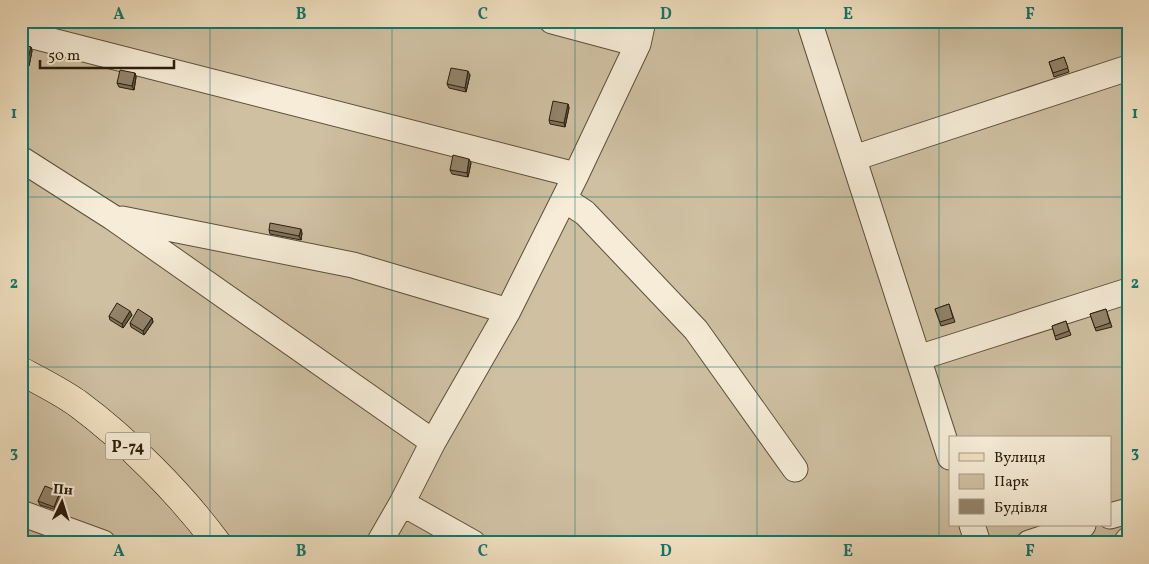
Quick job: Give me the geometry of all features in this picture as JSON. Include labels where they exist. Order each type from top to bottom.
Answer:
[{"type":"main road","name":"Р-74","points":[[21,371],[76,403],[140,456],[206,528],[217,543]]},
{"type":"lane","points":[[379,543],[402,504],[432,442],[508,311],[576,175],[641,33],[552,21]]},
{"type":"lane","points":[[809,21],[949,454]]},
{"type":"lane","points":[[21,33],[576,175]]},
{"type":"lane","points":[[854,158],[1128,68]]},
{"type":"lane","points":[[21,159],[112,217],[432,442]]},
{"type":"lane","points":[[564,199],[585,213],[696,330],[795,468]]},
{"type":"lane","points":[[112,217],[353,265],[508,311]]},
{"type":"lane","points":[[918,358],[1128,291]]},
{"type":"lane","points":[[402,504],[473,543]]},
{"type":"lane","points":[[1112,515],[1128,511]]},
{"type":"lane","points":[[21,513],[104,543]]},
{"type":"lane","points":[[972,526],[978,543]]},
{"type":"lane","points":[[1029,543],[1080,526]]},
{"type":"green space","points":[[21,21],[1128,21],[1128,543],[21,543]]},
{"type":"building","points":[[21,44],[31,47],[27,62],[21,61]]},
{"type":"building","points":[[1064,57],[1068,68],[1053,73],[1049,62]]},
{"type":"building","points":[[451,68],[468,71],[465,88],[447,84]]},
{"type":"building","points":[[120,70],[135,73],[132,86],[117,83]]},
{"type":"building","points":[[553,101],[568,104],[564,123],[549,120]]},
{"type":"building","points":[[453,155],[469,159],[467,173],[450,170]]},
{"type":"building","points":[[270,223],[301,229],[299,236],[269,230]]},
{"type":"building","points":[[117,303],[130,311],[122,324],[109,316]]},
{"type":"building","points":[[949,304],[953,318],[940,322],[935,309]]},
{"type":"building","points":[[138,309],[152,318],[143,331],[130,323]]},
{"type":"building","points":[[1106,309],[1110,323],[1095,328],[1090,314]]},
{"type":"building","points":[[1066,321],[1069,331],[1055,336],[1052,326]]},
{"type":"building","points":[[45,486],[60,492],[54,507],[38,501]]}]
